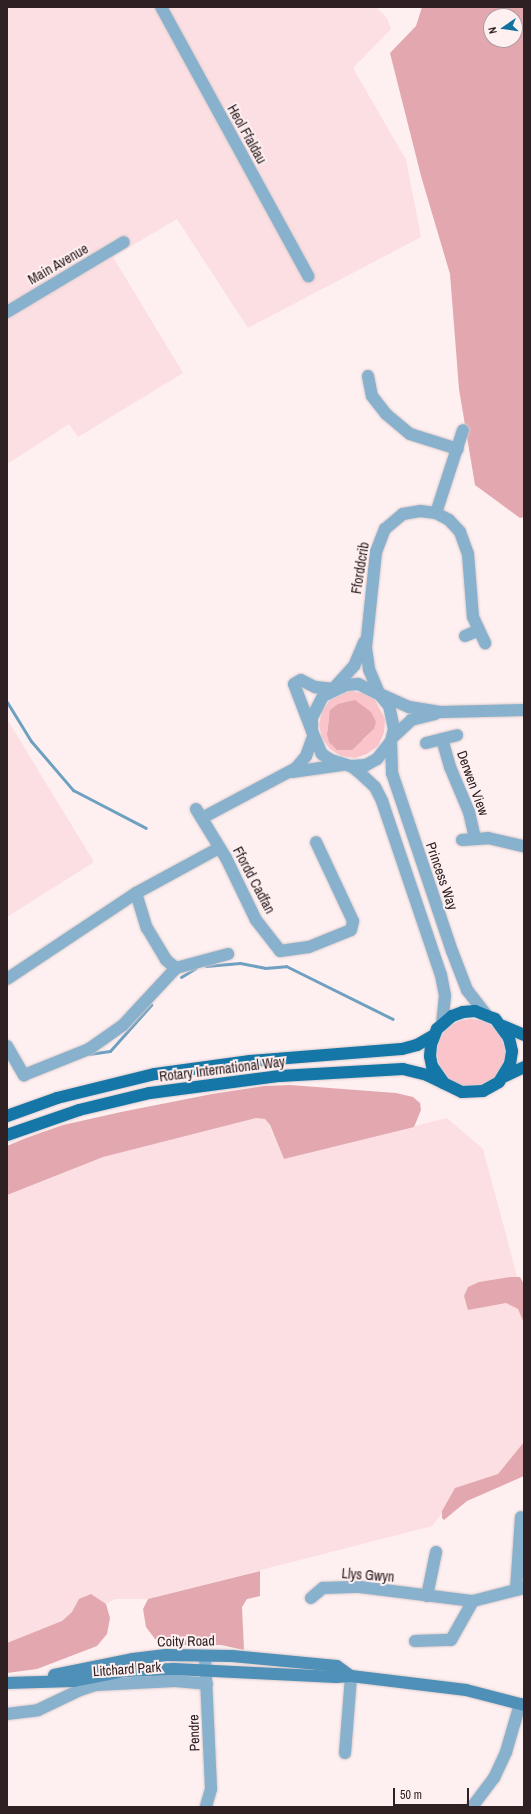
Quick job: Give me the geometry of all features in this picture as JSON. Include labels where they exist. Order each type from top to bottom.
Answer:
[{"type":"main road","points":[[503,1026],[509,1038],[512,1051],[510,1064],[504,1076],[493,1087],[473,1093],[462,1092],[444,1083],[432,1066],[430,1051],[434,1035],[442,1023],[463,1012],[486,1014],[503,1026],[524,1035]]},
{"type":"main road","name":"Rotary International Way","points":[[7,1116],[63,1096],[155,1074],[250,1061],[402,1049],[417,1045],[434,1035]]},
{"type":"main road","points":[[504,1076],[524,1067]]},
{"type":"main road","name":"Rotary International Way","points":[[7,1135],[79,1110],[150,1093],[196,1085],[280,1076],[392,1069],[414,1071],[444,1083]]},
{"type":"main road","name":"Coity Road","points":[[20,1682],[139,1658],[166,1655],[232,1656],[337,1666],[351,1676]]},
{"type":"main road","name":"Coity Road","points":[[7,1683],[73,1681],[143,1670],[206,1670],[336,1677],[351,1676],[466,1690],[522,1705]]},
{"type":"street","name":"Heol Ffaldau","points":[[161,7],[308,276]]},
{"type":"street","name":"Main Avenue","points":[[7,312],[124,242]]},
{"type":"street","points":[[368,376],[372,396],[386,414],[410,434],[458,449]]},
{"type":"street","points":[[464,430],[436,513],[455,526],[463,539],[468,554],[472,612],[485,643]]},
{"type":"street","name":"Fforddcrib","points":[[380,694],[369,669],[366,635],[380,536],[389,523],[403,514],[420,511],[436,513]]},
{"type":"street","points":[[465,636],[479,630]]},
{"type":"street","name":"Fforddcrib","points":[[334,689],[354,666],[366,635]]},
{"type":"street","points":[[442,1023],[445,996],[441,975],[382,801],[371,782],[346,766],[322,754],[312,734],[294,684],[301,680],[315,687],[334,689],[358,684],[409,707],[442,712],[524,710]]},
{"type":"street","points":[[312,734],[316,706],[334,689]]},
{"type":"street","name":"Princess Way","points":[[380,694],[389,706],[393,717],[392,773],[452,951],[467,990],[486,1014]]},
{"type":"street","points":[[346,766],[366,765],[377,759],[392,739],[411,720],[442,712]]},
{"type":"street","name":"Ffordd Cadfan","points":[[312,734],[302,762],[288,773],[199,814],[219,848],[256,920],[280,951],[309,947],[351,930],[353,921],[316,842]]},
{"type":"street","name":"Derwen View","points":[[426,743],[457,735]]},
{"type":"street","name":"Derwen View","points":[[442,739],[450,767],[469,812],[475,837]]},
{"type":"street","name":"Ffordd Cadfan","points":[[288,773],[323,766],[346,766]]},
{"type":"street","name":"Derwen View","points":[[462,840],[475,837],[524,846]]},
{"type":"street","points":[[7,979],[136,893],[219,848]]},
{"type":"street","points":[[136,893],[147,928],[166,960],[176,968]]},
{"type":"street","points":[[7,1046],[24,1075],[90,1049],[123,1025],[176,968],[228,954]]},
{"type":"street","name":"Llys Gwyn","points":[[311,1598],[324,1588],[345,1587],[473,1600],[520,1589],[521,1517]]},
{"type":"street","points":[[427,1596],[436,1552]]},
{"type":"street","points":[[415,1641],[451,1640],[473,1600]]},
{"type":"street","name":"Pendre","points":[[205,1656],[211,1789],[206,1807]]},
{"type":"street","points":[[345,1753],[351,1676]]},
{"type":"street","name":"Litchard Park","points":[[7,1714],[38,1710],[80,1690],[95,1685],[175,1681],[207,1684]]},
{"type":"street","points":[[472,1807],[494,1778],[506,1752],[522,1705]]},
{"type":"shaded area","points":[[7,7],[376,7],[387,18],[391,29],[353,68],[406,160],[421,237],[248,328],[177,219],[113,257],[183,373],[78,437],[69,424],[7,464]]},
{"type":"shaded area","points":[[422,7],[524,7],[524,517],[520,518],[475,485],[459,389],[450,274],[421,176],[390,53],[416,26]]},
{"type":"shaded area","points":[[349,691],[363,693],[375,700],[385,719],[384,733],[378,746],[367,754],[355,758],[341,756],[330,749],[322,738],[319,725],[322,711],[330,700]],"holes":[[[329,717],[374,729],[363,740],[327,734]]]},
{"type":"shaded area","points":[[355,700],[371,712],[376,722],[374,729],[352,750],[337,750],[329,742],[327,734],[330,710],[338,704]]},
{"type":"shaded area","points":[[7,719],[94,862],[7,917]]},
{"type":"shaded area","points":[[464,1019],[478,1019],[490,1025],[499,1034],[505,1046],[503,1066],[495,1077],[484,1085],[478,1087],[464,1087],[458,1085],[447,1077],[439,1066],[437,1060],[437,1046],[439,1040],[447,1029],[458,1021]]},
{"type":"shaded area","points":[[290,1085],[396,1093],[413,1097],[420,1103],[421,1110],[414,1127],[284,1159],[270,1125],[265,1119],[256,1118],[103,1157],[7,1195],[7,1146],[26,1138],[63,1125],[121,1112],[212,1094],[264,1086]]},
{"type":"shaded area","points":[[254,1111],[267,1120],[284,1159],[447,1118],[483,1149],[517,1276],[517,1307],[524,1320],[524,1455],[507,1475],[459,1492],[432,1526],[148,1599],[115,1599],[24,1647],[7,1651],[7,1186]]},
{"type":"shaded area","points":[[510,1277],[520,1277],[524,1284],[524,1323],[518,1309],[506,1303],[468,1310],[464,1296],[468,1287],[479,1282]]},
{"type":"shaded area","points":[[524,1442],[524,1476],[467,1501],[444,1520],[442,1518],[442,1511],[455,1488],[498,1474]]},
{"type":"shaded area","points":[[260,1571],[260,1596],[247,1599],[242,1607],[244,1650],[221,1645],[170,1645],[155,1639],[146,1627],[143,1609],[148,1599]]},
{"type":"shaded area","points":[[91,1594],[106,1604],[110,1618],[107,1634],[97,1646],[37,1669],[7,1673],[7,1643],[62,1621],[72,1612],[79,1599]]},
{"type":"waterway","points":[[7,702],[31,741],[73,790],[146,828]]},
{"type":"waterway","points":[[206,966],[240,963],[265,968],[286,966],[393,1019]]},
{"type":"waterway","points":[[181,977],[196,968]]},
{"type":"waterway","points":[[89,1054],[110,1051],[151,1005]]}]
